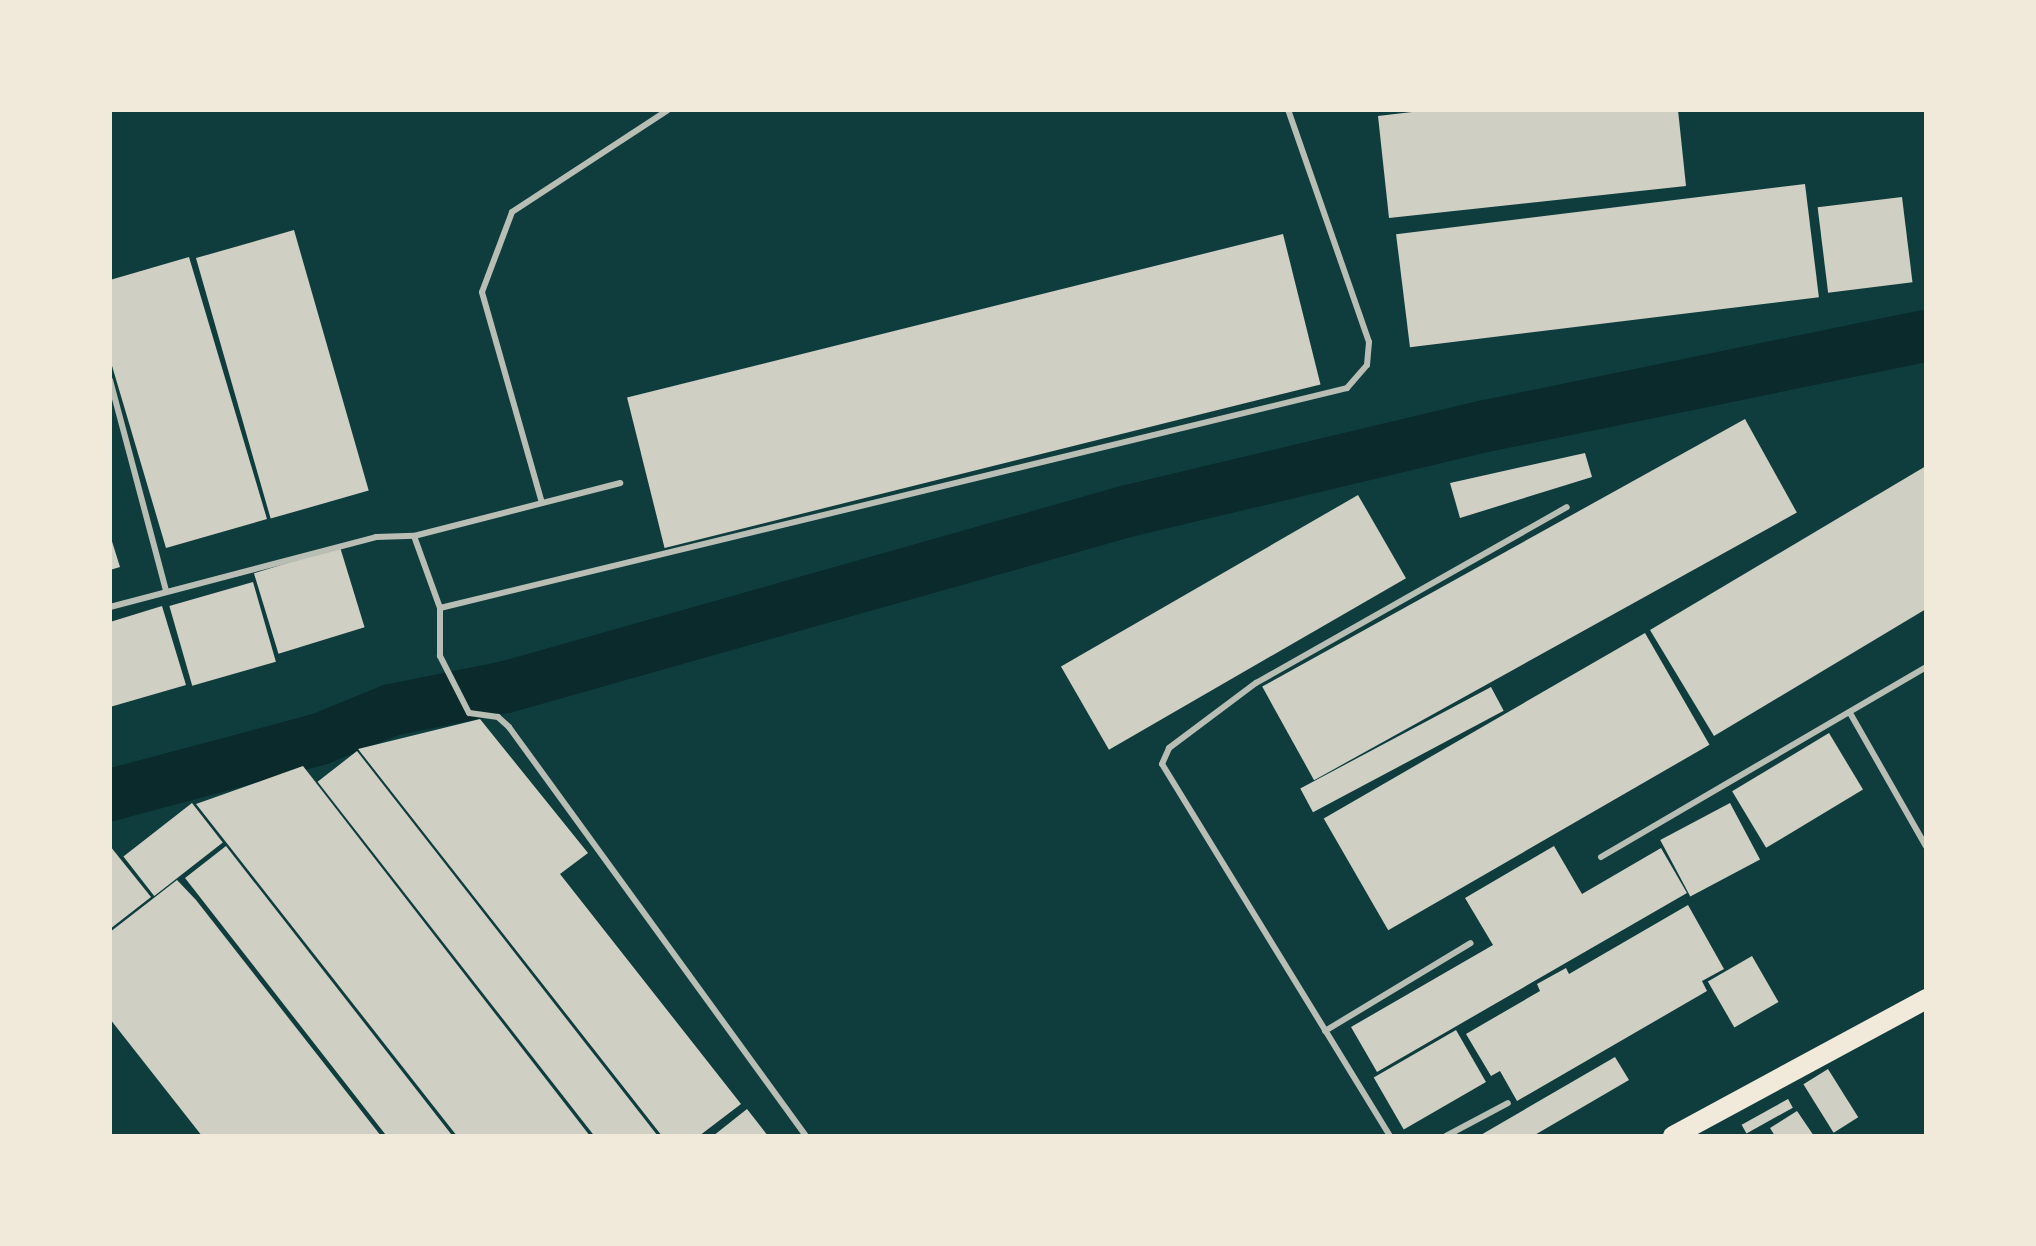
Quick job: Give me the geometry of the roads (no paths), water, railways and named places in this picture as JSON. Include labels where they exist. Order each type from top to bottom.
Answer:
[{"type":"main road","points":[[1673,1136],[1926,999]]},
{"type":"lane","points":[[542,503],[482,292],[512,212],[668,110]]},
{"type":"lane","points":[[440,608],[1347,388],[1367,365],[1369,342],[1288,110]]},
{"type":"lane","points":[[110,380],[166,591]]},
{"type":"lane","points":[[110,607],[376,537],[414,536],[620,483]]},
{"type":"lane","points":[[1390,1136],[1167,776],[1165,756],[1256,683],[1567,507]]},
{"type":"lane","points":[[414,536],[440,608],[448,680],[469,713],[509,727],[806,1136]]},
{"type":"lane","points":[[1601,857],[1926,667]]},
{"type":"lane","points":[[1850,713],[1926,846]]},
{"type":"lane","points":[[1325,1031],[1471,943]]},
{"type":"lane","points":[[1446,1136],[1508,1103]]},
{"type":"waterway","points":[[110,795],[320,739],[391,710],[506,687],[1128,511],[1486,426],[1926,336]]}]
